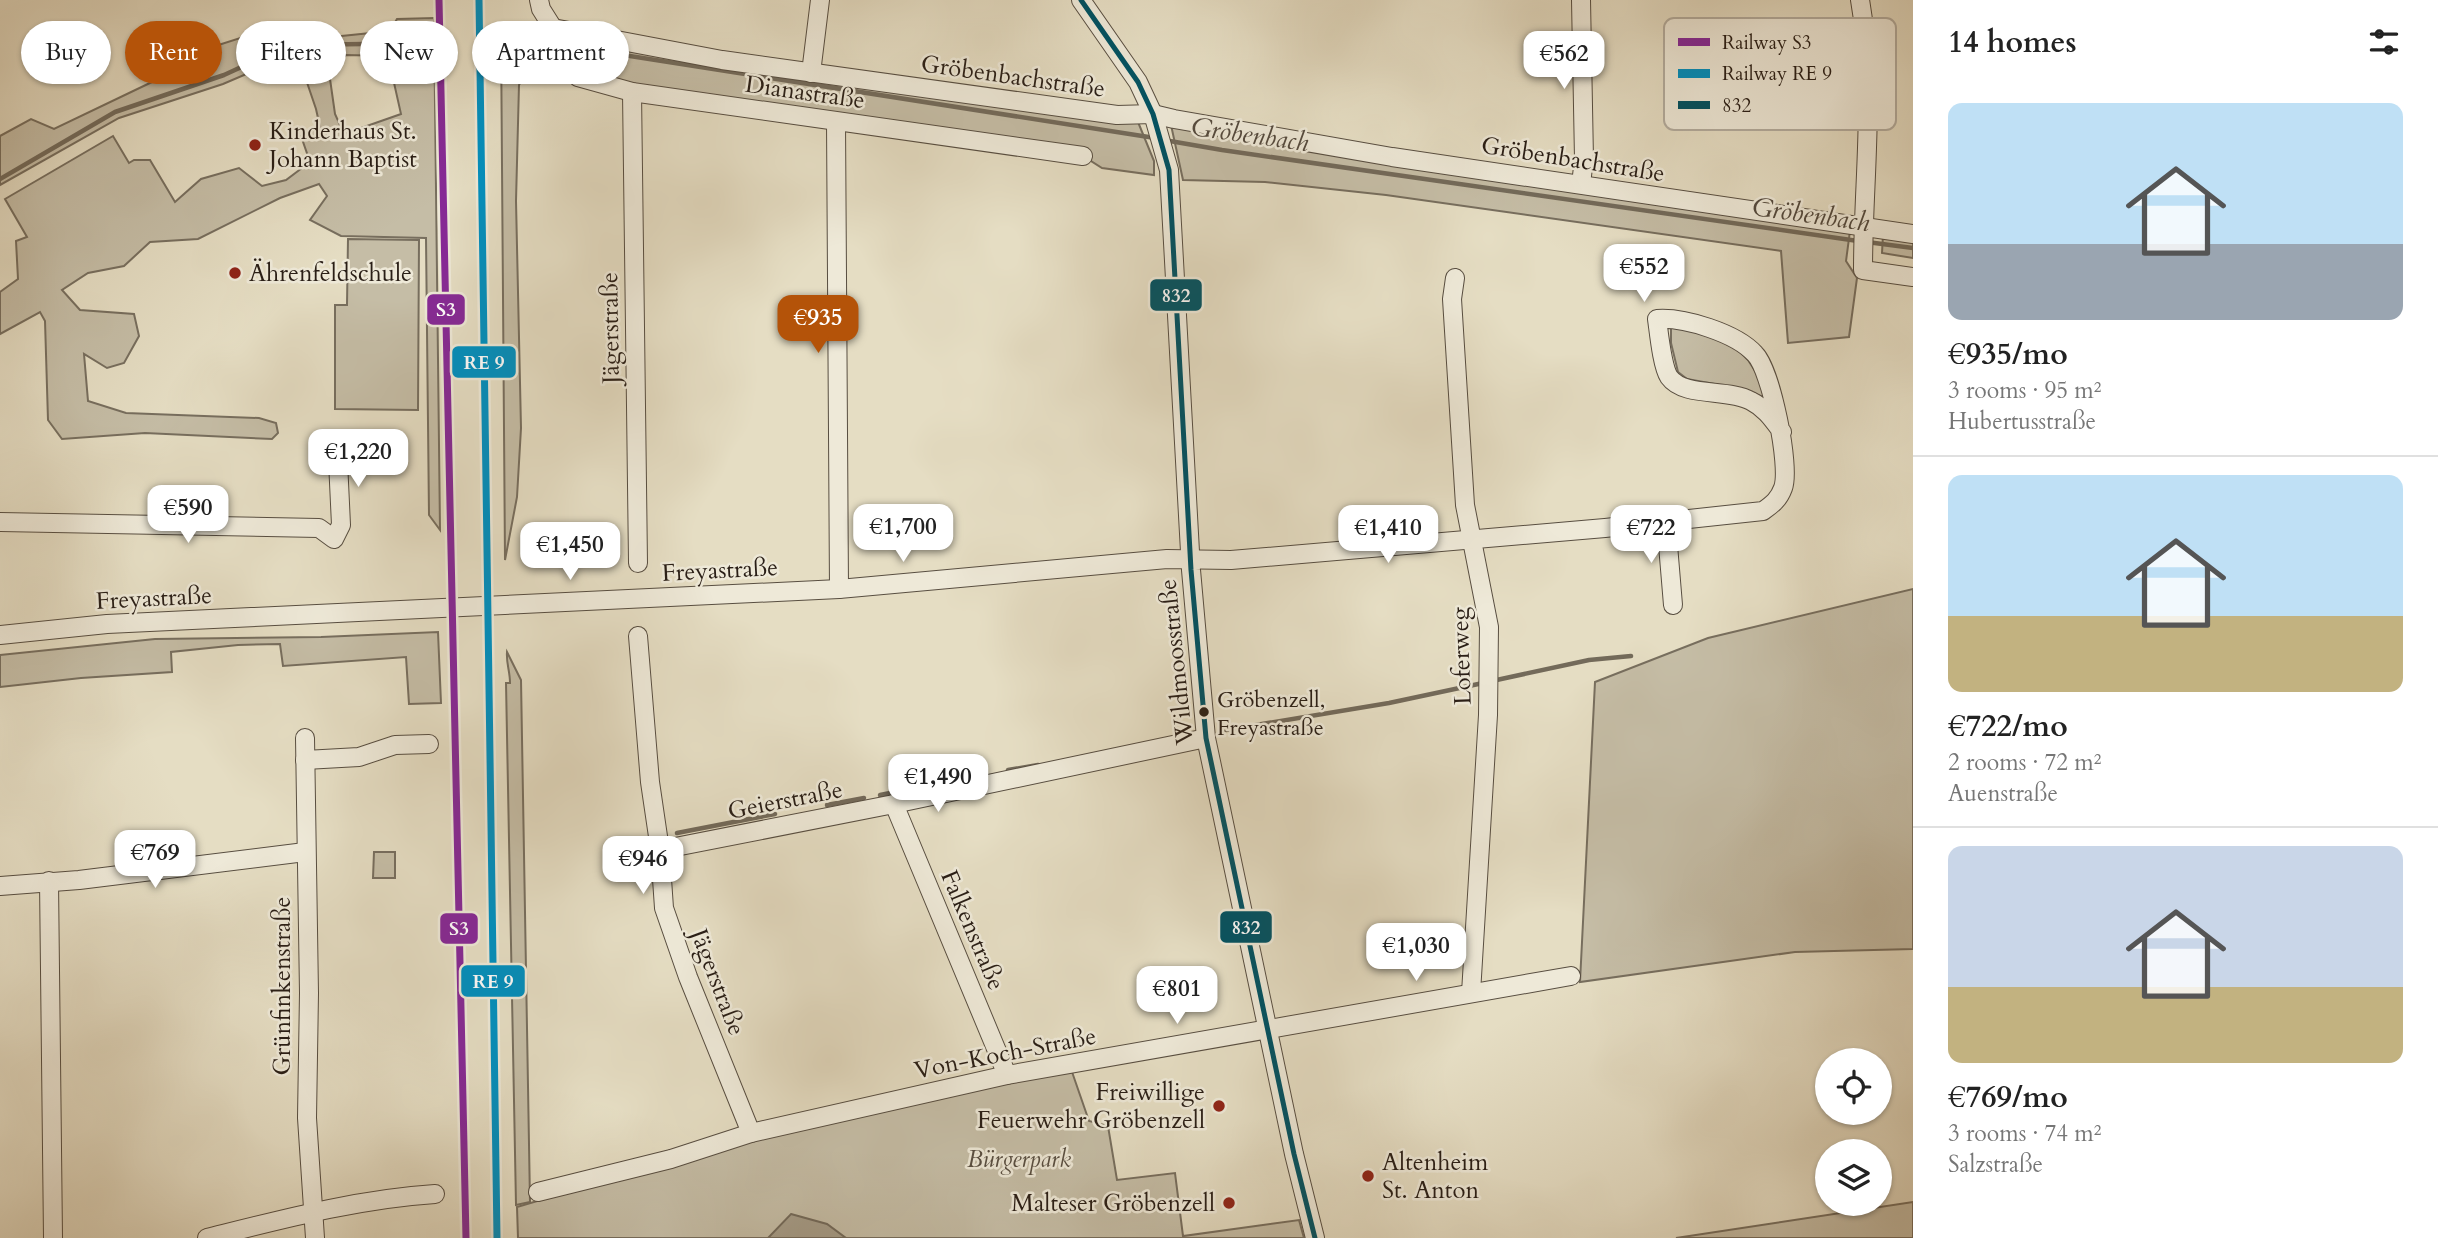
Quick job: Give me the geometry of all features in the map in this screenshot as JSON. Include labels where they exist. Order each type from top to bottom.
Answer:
[{"type":"street","points":[[539,0],[548,21]]},
{"type":"street","points":[[811,73],[820,0]]},
{"type":"street","name":"Wildmoosstraße","points":[[1081,0],[1138,82],[1156,122],[1169,170],[1191,558],[1206,738],[1294,1154],[1315,1238]]},
{"type":"street","points":[[1581,0],[1584,159],[1581,184]]},
{"type":"street","points":[[1860,0],[1863,18]]},
{"type":"street","name":"Gröbenbachstraße","points":[[629,44],[1156,122],[1174,120],[1392,157],[1581,184],[1864,243],[1913,234]]},
{"type":"street","name":"Dianastraße","points":[[603,84],[632,92],[1083,156]]},
{"type":"street","name":"Jägerstraße","points":[[632,92],[638,563]]},
{"type":"street","points":[[836,121],[839,589]]},
{"type":"street","points":[[1868,130],[1863,270],[1913,277]]},
{"type":"street","name":"Loferweg","points":[[1455,278],[1452,299],[1465,505],[1489,626],[1488,715],[1471,993]]},
{"type":"street","name":"Freyastraße","points":[[0,635],[107,624],[839,589],[1191,558],[1216,561],[1762,511],[1777,501],[1785,485],[1782,432],[1756,354],[1729,337],[1697,323],[1673,318],[1657,319],[1668,376],[1682,388],[1734,395],[1752,401],[1768,413],[1782,432]]},
{"type":"street","points":[[0,522],[319,528],[334,539],[341,525],[338,461],[324,444]]},
{"type":"street","points":[[1666,521],[1673,605]]},
{"type":"street","name":"Jägerstraße","points":[[638,636],[664,908],[688,977],[751,1133]]},
{"type":"street","name":"Grünfinkenstraße","points":[[305,738],[309,993],[306,1034],[307,1118],[315,1238]]},
{"type":"street","name":"Geierstraße","points":[[660,850],[1206,738]]},
{"type":"street","points":[[305,760],[359,757],[395,745],[429,744]]},
{"type":"street","name":"Falkenstraße","points":[[894,804],[1007,1075]]},
{"type":"street","points":[[0,886],[79,880],[305,852]]},
{"type":"street","points":[[50,881],[53,1238]]},
{"type":"street","name":"Von-Koch-Straße","points":[[538,1192],[671,1159],[751,1133],[1007,1075],[1571,976]]},
{"type":"street","points":[[207,1238],[314,1212],[391,1197],[435,1194]]},
{"type":"green space","points":[[434,18],[434,21],[396,21],[397,19]]},
{"type":"green space","points":[[360,34],[360,55],[346,55],[346,36]]},
{"type":"green space","points":[[236,39],[236,78],[223,84],[119,118],[0,185],[0,136],[31,119],[54,129],[148,84],[222,84],[222,44]]},
{"type":"green space","points":[[629,48],[1138,122],[1154,161],[1154,175],[1102,168],[1083,156],[629,84]]},
{"type":"green space","points":[[308,84],[331,84],[335,114],[344,134],[401,114],[394,84],[435,84],[440,530],[429,515],[426,238],[341,236],[310,220],[327,196],[319,184],[280,198],[198,239],[150,242],[124,266],[88,273],[62,290],[80,310],[134,314],[139,336],[124,363],[107,368],[84,354],[88,401],[126,413],[259,418],[276,423],[278,433],[272,439],[145,433],[62,439],[48,420],[45,321],[40,312],[0,334],[0,292],[18,279],[16,241],[27,237],[5,199],[113,136],[129,163],[134,160],[150,160],[175,202],[201,179],[239,168],[262,186],[286,180],[310,162],[301,136],[320,127]]},
{"type":"green space","points":[[501,84],[520,84],[516,201],[521,428],[517,497],[505,560]]},
{"type":"green space","points":[[1171,125],[1850,231],[1846,261],[1857,278],[1849,337],[1788,343],[1781,251],[1386,195],[1265,182],[1183,180]]},
{"type":"green space","points":[[1883,235],[1913,239],[1913,258],[1882,253]]},
{"type":"green space","points":[[348,239],[419,240],[418,410],[335,409],[335,305],[347,305]]},
{"type":"green space","points":[[1678,321],[1734,346],[1748,360],[1766,388],[1763,397],[1742,389],[1687,379],[1678,372],[1671,343],[1671,328]]},
{"type":"green space","points":[[1913,589],[1913,949],[1795,952],[1580,982],[1595,682],[1708,638]]},
{"type":"green space","points":[[438,632],[441,703],[409,704],[406,657],[283,666],[280,644],[171,652],[172,672],[0,687],[0,655],[155,639],[321,637]]},
{"type":"green space","points":[[507,652],[521,680],[530,1202],[516,1205],[506,683],[510,683]]},
{"type":"green space","points":[[374,852],[395,852],[395,878],[373,878]]},
{"type":"green space","name":"Bürgerpark","points":[[1071,1069],[1089,1121],[1108,1126],[1117,1180],[1175,1173],[1183,1236],[1299,1220],[1304,1238],[518,1238],[517,1207],[750,1138]]},
{"type":"green space","points":[[1913,1202],[1913,1238],[1676,1238],[1821,1216],[1892,1216],[1892,1205]]},
{"type":"shaded area","points":[[791,1214],[827,1224],[846,1238],[768,1238]]},
{"type":"waterway","name":"Gröbenbach","points":[[0,179],[115,112],[224,75],[272,53],[296,45],[360,44]]},
{"type":"waterway","name":"Gröbenbach","points":[[629,56],[1155,138]]},
{"type":"waterway","name":"Gröbenbach","points":[[1164,140],[1858,241]]},
{"type":"waterway","name":"Gröbenbach","points":[[1867,242],[1913,248]]},
{"type":"waterway","points":[[1492,681],[1589,660],[1631,656]]},
{"type":"waterway","points":[[1226,730],[1389,703],[1483,683]]},
{"type":"waterway","points":[[1008,770],[1038,765]]},
{"type":"waterway","points":[[880,795],[977,776]]},
{"type":"waterway","points":[[827,805],[864,798]]},
{"type":"waterway","points":[[677,833],[775,814]]},
{"type":"rail line","name":"S3","points":[[439,0],[466,1238]]},
{"type":"transit line","points":[[479,0],[497,1238]]},
{"type":"transit line","name":"832","points":[[1081,0],[1138,82],[1153,114],[1169,170],[1191,570],[1206,738],[1294,1154],[1315,1238]]},
{"type":"place","name":"Kinderhaus St. Johann Baptist","points":[[255,145]]},
{"type":"place","name":"Ährenfeldschule","points":[[235,273]]},
{"type":"place","name":"Gröbenzell, Freyastraße","points":[[1204,712]]},
{"type":"place","name":"Freiwillige Feuerwehr Gröbenzell","points":[[1219,1106]]},
{"type":"place","name":"Altenheim St. Anton","points":[[1368,1176]]},
{"type":"place","name":"Malteser Gröbenzell","points":[[1229,1203]]}]
